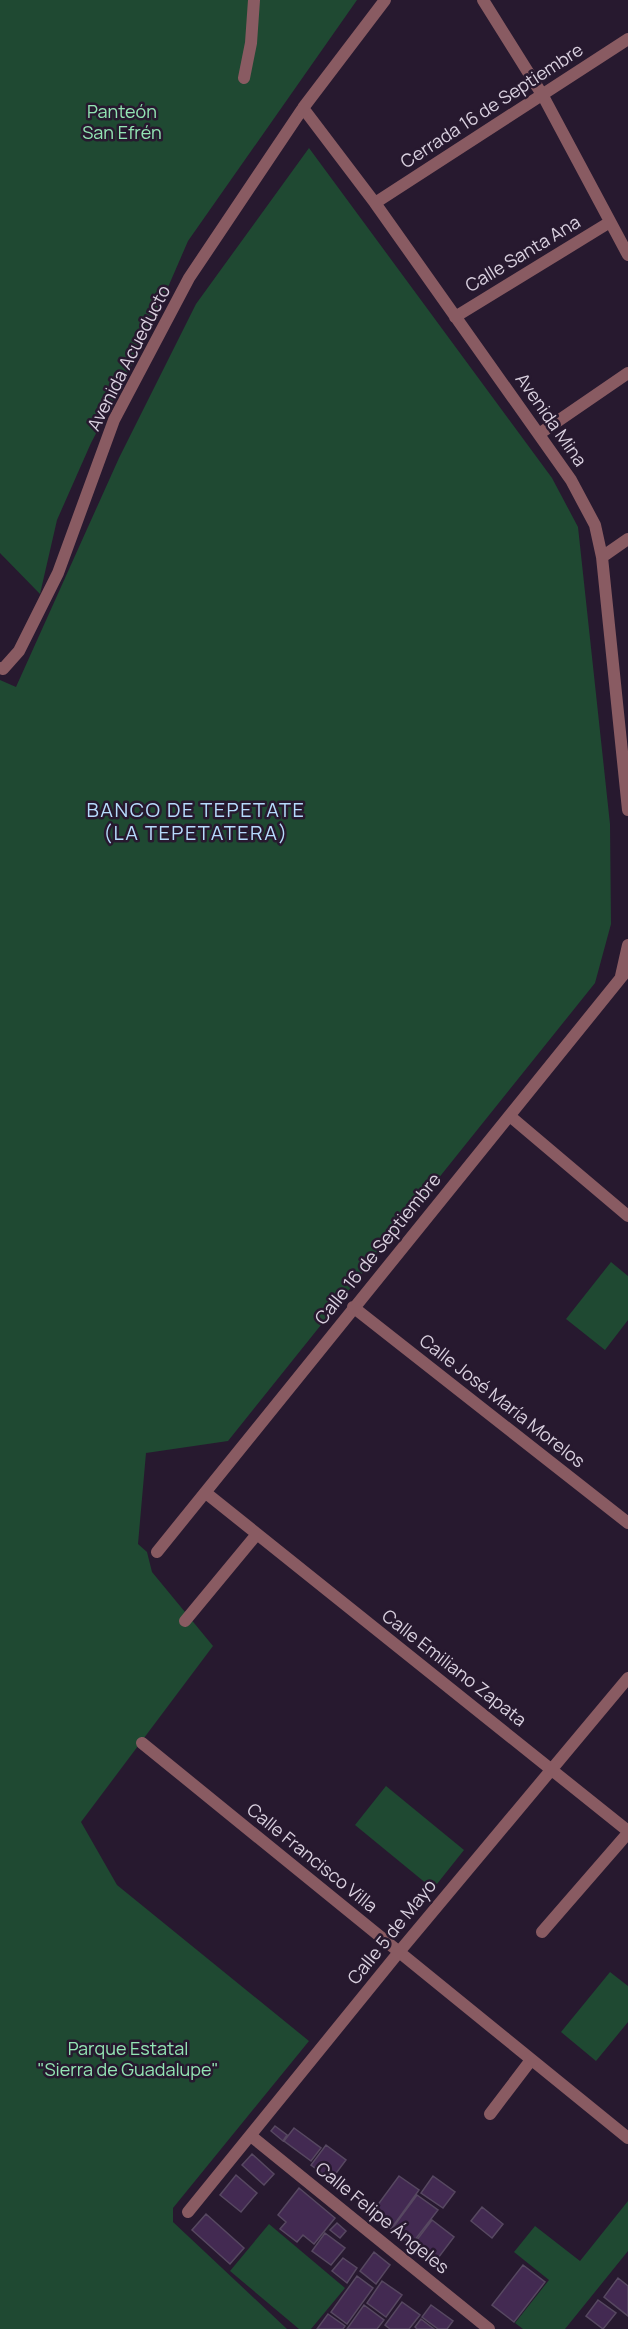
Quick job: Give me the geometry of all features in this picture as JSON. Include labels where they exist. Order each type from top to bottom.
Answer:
[{"type":"street","points":[[244,78],[251,43],[254,0]]},
{"type":"street","name":"Avenida Acueducto","points":[[0,668],[3,669],[19,651],[53,582],[114,420],[189,278],[303,108],[386,0]]},
{"type":"street","points":[[483,0],[543,96],[626,250]]},
{"type":"street","name":"Cerrada 16 de Septiembre","points":[[375,203],[628,39]]},
{"type":"street","name":"Avenida Mina","points":[[303,108],[375,203],[572,480],[595,525],[602,557],[625,728],[628,810]]},
{"type":"street","name":"Calle Santa Ana","points":[[455,317],[610,222]]},
{"type":"street","points":[[539,434],[628,373]]},
{"type":"street","points":[[602,557],[628,539]]},
{"type":"street","points":[[624,974],[628,945]]},
{"type":"street","name":"Calle 16 de Septiembre","points":[[157,1552],[353,1307],[511,1117],[624,974]]},
{"type":"street","points":[[511,1117],[628,1216]]},
{"type":"street","name":"Calle José María Morelos","points":[[353,1307],[628,1523]]},
{"type":"street","name":"Calle Emiliano Zapata","points":[[206,1493],[628,1832]]},
{"type":"street","points":[[185,1621],[257,1534]]},
{"type":"street","name":"Calle 5 de Mayo","points":[[188,2212],[399,1952],[628,1678]]},
{"type":"street","name":"Calle Francisco Villa","points":[[142,1743],[628,2138]]},
{"type":"street","points":[[542,1932],[628,1832]]},
{"type":"street","points":[[490,2114],[531,2060]]},
{"type":"street","name":"Calle Felipe Ángeles","points":[[251,2136],[489,2329]]},
{"type":"green space","name":"Panteón San Efrén","points":[[0,0],[357,0],[188,241],[146,338],[91,443],[57,520],[40,594],[0,553]]},
{"type":"green space","name":"Parque Estatal \"Sierra de Guadalupe\"","points":[[309,148],[552,478],[578,527],[610,824],[611,924],[595,983],[228,1441],[146,1453],[138,1544],[147,1552],[152,1572],[213,1646],[81,1822],[117,1885],[309,2041],[173,2208],[173,2222],[287,2329],[0,2329],[0,680],[16,687],[119,458],[196,304]]},
{"type":"green space","points":[[611,1262],[628,1276],[628,1320],[605,1350],[566,1319]]},
{"type":"green space","points":[[386,1786],[464,1850],[433,1889],[355,1825]]},
{"type":"green space","points":[[610,1972],[628,1986],[628,2022],[596,2061],[561,2032]]},
{"type":"green space","points":[[628,2201],[628,2251],[565,2329],[523,2329],[515,2323],[549,2280],[514,2252],[535,2226],[580,2261]]},
{"type":"green space","points":[[269,2224],[345,2288],[311,2329],[299,2329],[230,2271]]},
{"type":"building","points":[[275,2126],[287,2135],[283,2141],[271,2131]]},
{"type":"building","points":[[294,2128],[321,2148],[311,2161],[284,2141]]},
{"type":"building","points":[[326,2145],[346,2160],[331,2180],[311,2165]]},
{"type":"building","points":[[252,2154],[274,2174],[264,2185],[242,2165]]},
{"type":"building","points":[[236,2175],[257,2193],[241,2212],[220,2195]]},
{"type":"building","points":[[399,2176],[419,2190],[391,2229],[371,2214]]},
{"type":"building","points":[[433,2176],[455,2192],[443,2208],[421,2193]]},
{"type":"building","points":[[336,2177],[348,2186],[344,2193],[331,2183]]},
{"type":"building","points":[[299,2188],[335,2218],[314,2244],[303,2235],[297,2242],[280,2229],[286,2222],[278,2215]]},
{"type":"building","points":[[417,2195],[438,2210],[411,2245],[391,2230]]},
{"type":"building","points":[[482,2207],[503,2224],[492,2238],[471,2221]]},
{"type":"building","points":[[206,2214],[244,2248],[230,2264],[192,2230]]},
{"type":"building","points":[[432,2220],[454,2237],[435,2262],[413,2245]]},
{"type":"building","points":[[337,2223],[346,2231],[340,2238],[330,2230]]},
{"type":"building","points":[[325,2233],[345,2248],[331,2265],[312,2251]]},
{"type":"building","points":[[374,2252],[390,2265],[376,2284],[360,2271]]},
{"type":"building","points":[[343,2258],[357,2268],[347,2283],[332,2271]]},
{"type":"building","points":[[523,2265],[545,2282],[514,2322],[492,2305]]},
{"type":"building","points":[[357,2276],[373,2288],[347,2324],[331,2312]]},
{"type":"building","points":[[618,2278],[628,2286],[628,2316],[604,2297]]},
{"type":"building","points":[[382,2281],[402,2295],[386,2317],[367,2303]]},
{"type":"building","points":[[598,2300],[616,2313],[603,2329],[586,2316]]},
{"type":"building","points":[[402,2302],[420,2315],[409,2329],[390,2329],[385,2325]]},
{"type":"building","points":[[364,2305],[384,2320],[377,2329],[347,2329]]},
{"type":"building","points":[[431,2305],[453,2321],[447,2329],[438,2329],[422,2317]]},
{"type":"building","points":[[328,2314],[345,2326],[343,2329],[317,2329]]},
{"type":"building","points":[[421,2319],[434,2329],[417,2329],[415,2327]]},
{"type":"district","name":"BANCO DE TEPETATE (LA TEPETATERA)","points":[[196,822]]}]
